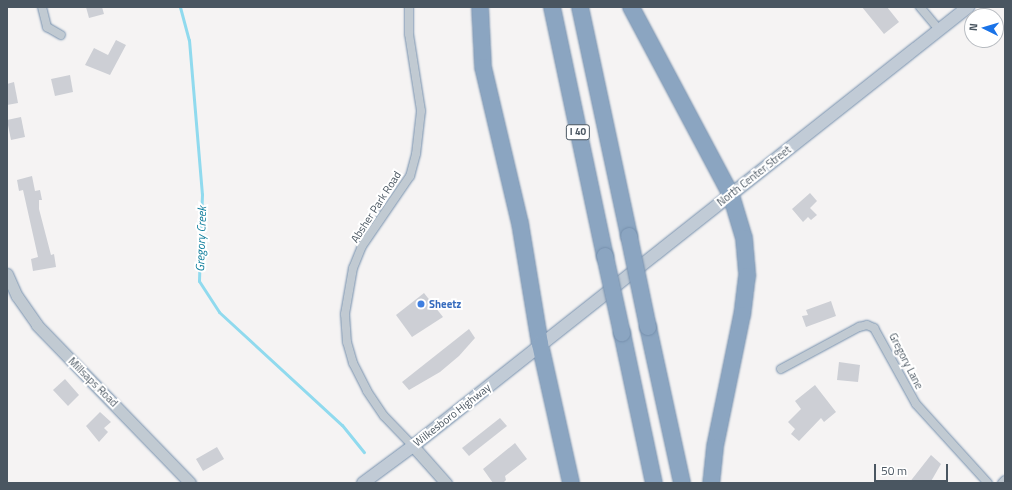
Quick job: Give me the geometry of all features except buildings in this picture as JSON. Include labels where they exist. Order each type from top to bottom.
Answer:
[{"type":"highway","points":[[480,7],[483,67],[520,223],[540,344],[571,483]]},
{"type":"highway","name":"I 40","points":[[552,7],[654,483]]},
{"type":"highway","name":"I 40","points":[[580,7],[682,483]]},
{"type":"highway","points":[[631,7],[730,195],[744,238],[747,276],[742,314],[715,447],[711,483]]},
{"type":"main road","name":"North Center Street","points":[[540,344],[968,7]]},
{"type":"main road","name":"Wilkesboro Highway","points":[[363,483],[413,446],[540,344]]},
{"type":"street","points":[[42,7],[47,27],[61,35]]},
{"type":"street","name":"Absher Park Road","points":[[409,7],[409,34],[421,111],[416,154],[410,176],[362,246],[353,268],[345,314],[347,342],[353,363],[367,391],[384,416],[413,446]]},
{"type":"street","points":[[920,7],[939,30]]},
{"type":"street","name":"Millsaps Road","points":[[7,274],[17,296],[37,326],[190,483]]},
{"type":"street","name":"Gregory Lane","points":[[781,369],[859,327],[867,325],[874,328],[916,404],[988,483]]},
{"type":"street","points":[[413,446],[446,483]]},
{"type":"street","points":[[1002,483],[1005,480]]},
{"type":"waterway","name":"Gregory Creek","points":[[180,7],[189,40],[202,194],[199,281],[219,312],[342,425],[364,452]]},
{"type":"place","name":"Sheetz","points":[[421,304]]}]
